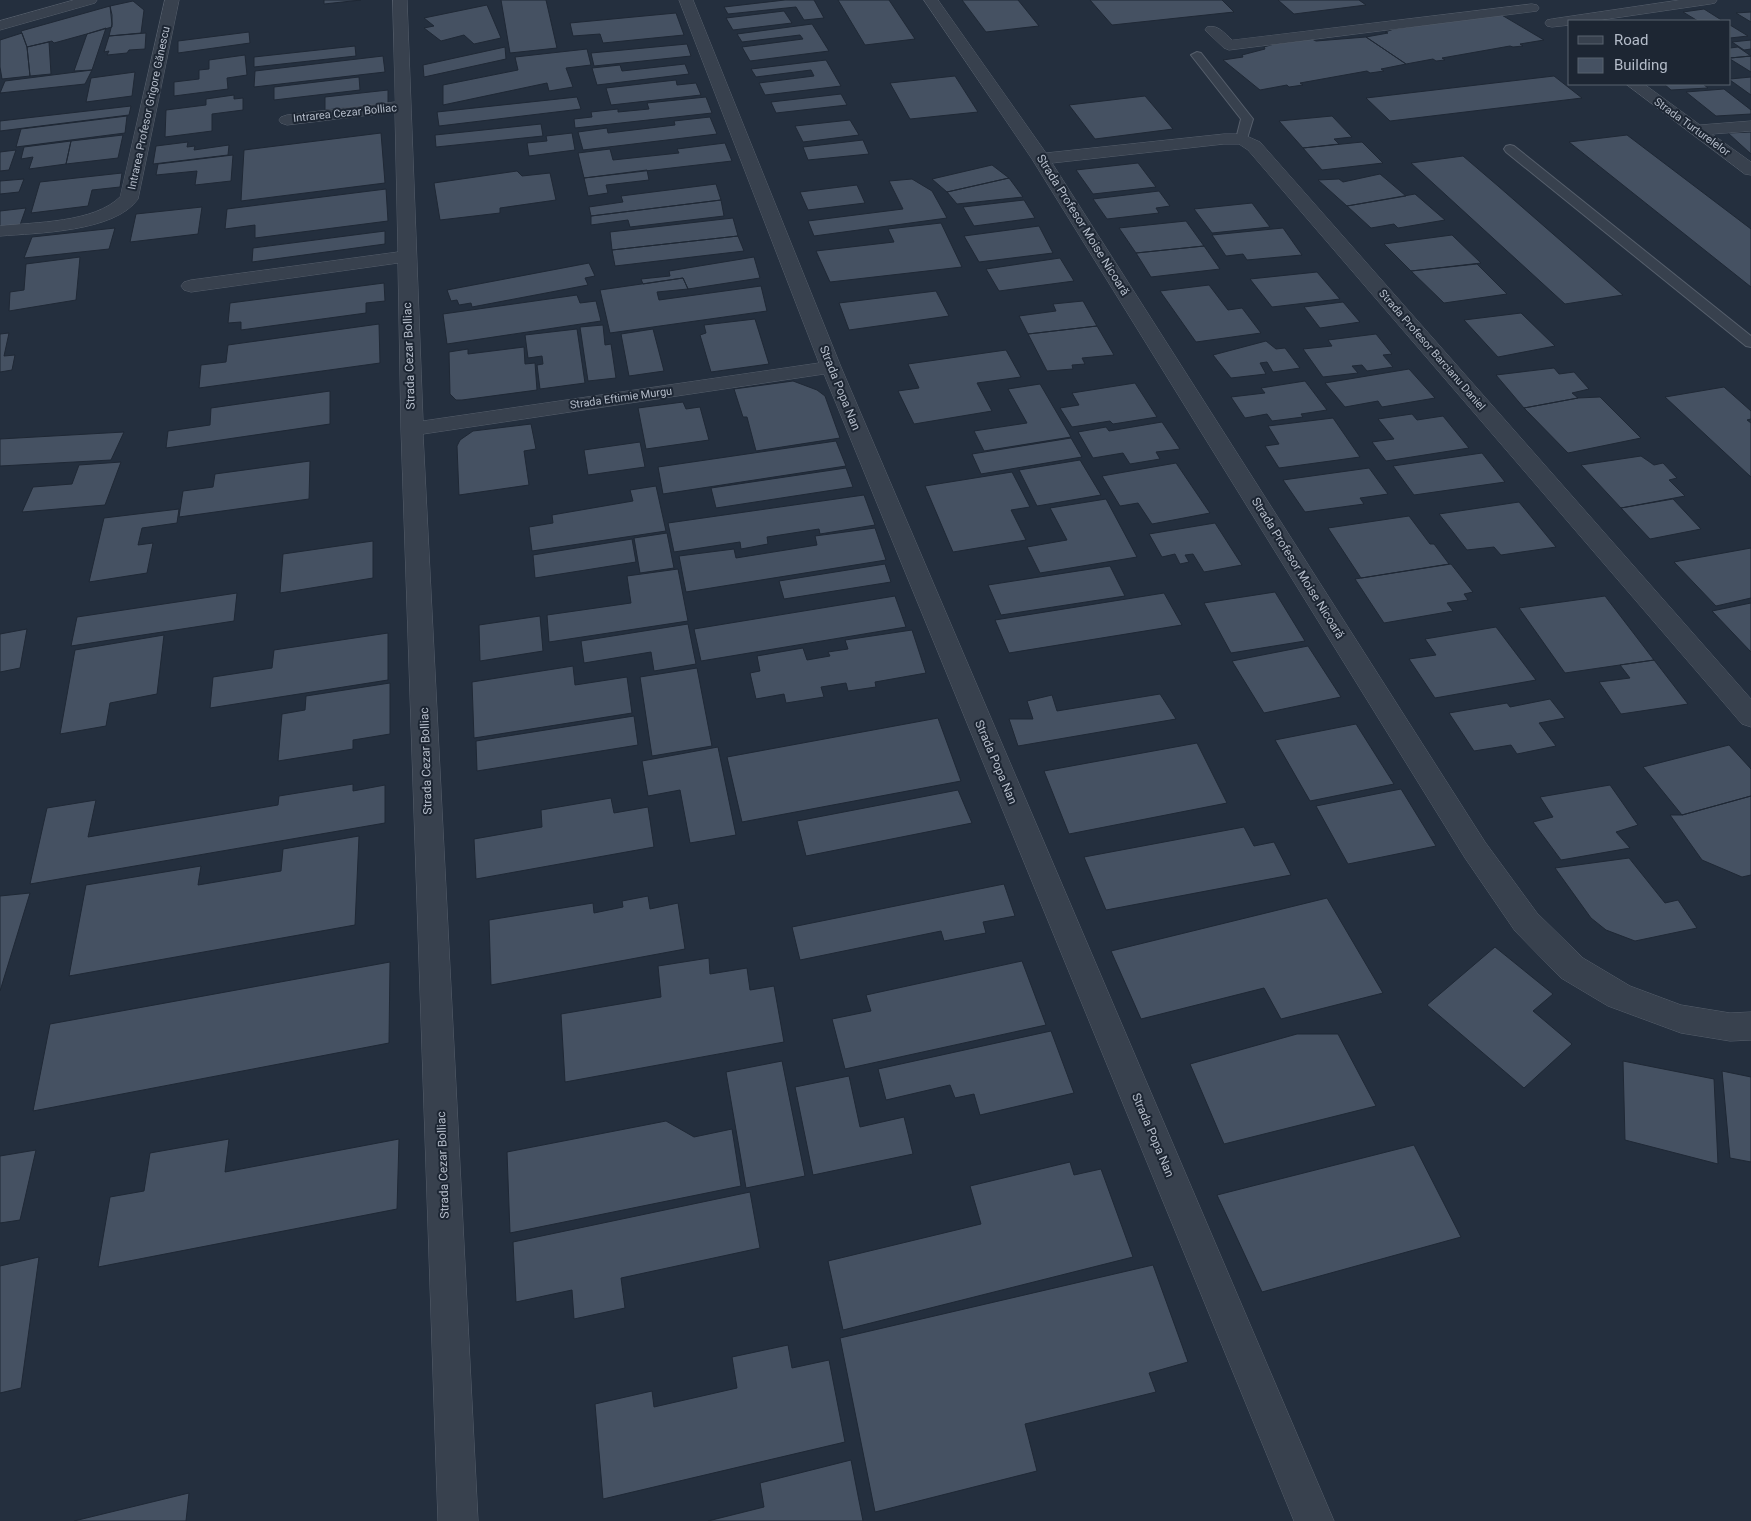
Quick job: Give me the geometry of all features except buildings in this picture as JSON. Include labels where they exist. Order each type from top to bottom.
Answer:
[{"type":"street","points":[[3,23],[90,0]]},
{"type":"street","name":"Intrarea Profesor Grigore Gănescu","points":[[0,231],[79,222],[115,212],[124,206],[129,199],[172,0]]},
{"type":"street","name":"Strada Cezar Bolliac","points":[[400,0],[412,429],[458,1521]]},
{"type":"street","name":"Strada Popa Nan","points":[[686,0],[831,367],[1314,1521]]},
{"type":"street","name":"Strada Profesor Moise Nicoară","points":[[931,0],[1042,159],[1475,850],[1526,922],[1572,968],[1619,996],[1681,1019],[1730,1027],[1751,1026]]},
{"type":"street","points":[[1573,20],[1710,0]]},
{"type":"street","points":[[1212,30],[1229,45],[1527,4],[1568,35]]},
{"type":"street","points":[[1552,23],[1568,21]]},
{"type":"street","name":"Strada Turturelelor","points":[[1635,85],[1751,170]]},
{"type":"street","name":"Intrarea Cezar Bolliac","points":[[287,120],[403,106]]},
{"type":"street","points":[[1696,130],[1751,126]]},
{"type":"street","points":[[1042,159],[1224,139],[1242,139]]},
{"type":"street","name":"Strada Profesor Barcianu Daniel","points":[[1242,139],[1254,146],[1751,717]]},
{"type":"street","points":[[191,286],[406,256]]},
{"type":"street","name":"Strada Eftimie Murgu","points":[[412,429],[831,367]]},
{"type":"lane","points":[[1197,55],[1248,119],[1242,139]]},
{"type":"lane","points":[[1510,149],[1751,343]]}]
